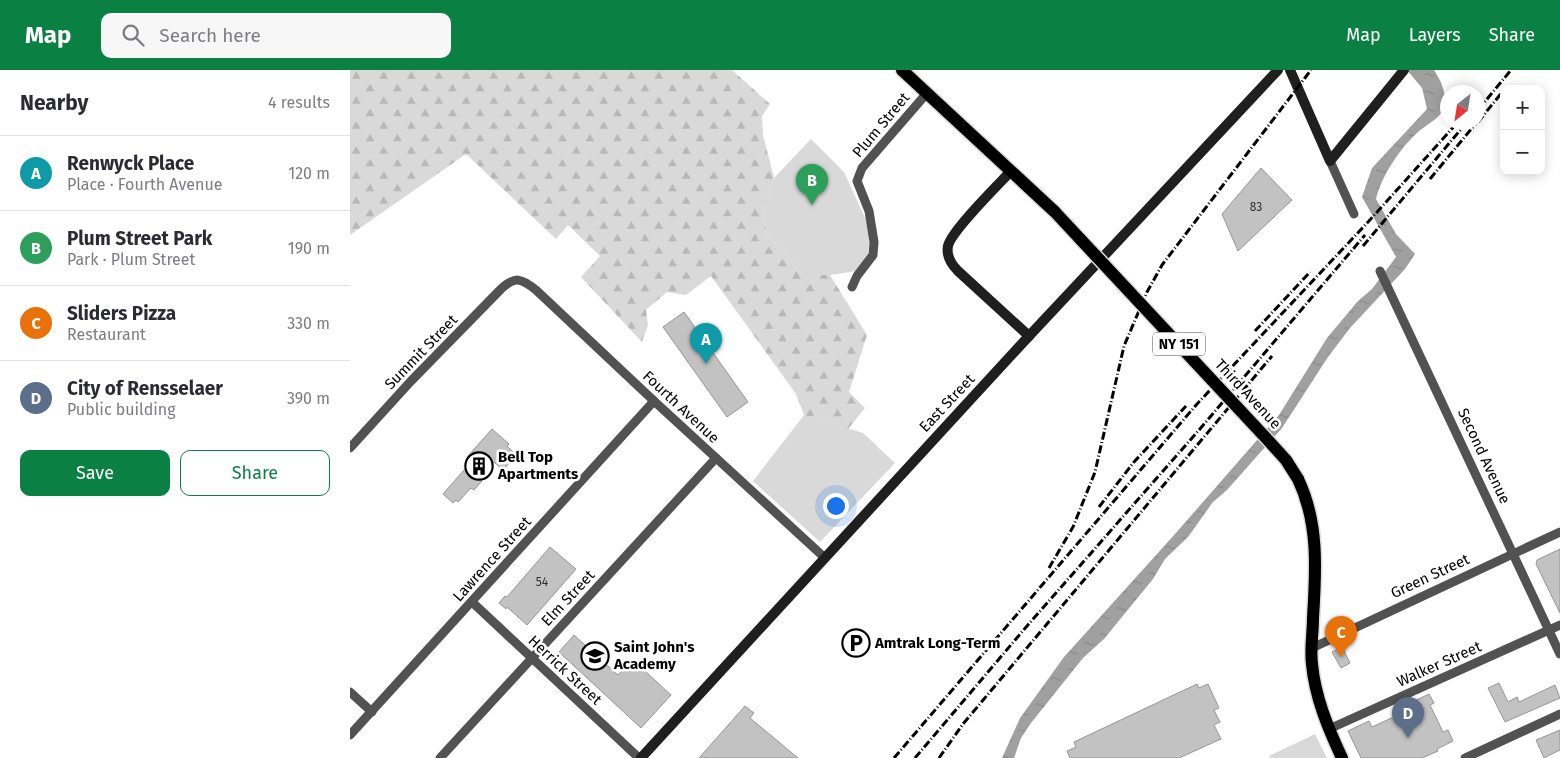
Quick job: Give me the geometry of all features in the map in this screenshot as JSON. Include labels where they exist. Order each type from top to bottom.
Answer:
[{"type":"main road","name":"Third Avenue","points":[[902,70],[1055,212],[1286,460],[1298,479],[1309,508],[1315,544],[1316,569],[1312,663],[1317,692],[1329,729],[1342,758]]},
{"type":"street","name":"East Street","points":[[640,758],[1029,336],[1278,70]]},
{"type":"street","points":[[1290,70],[1354,214]]},
{"type":"street","points":[[1330,161],[1403,71]]},
{"type":"street","name":"Plum Street","points":[[852,287],[857,276],[873,254],[874,242],[868,211],[857,181],[858,175],[927,92]]},
{"type":"street","points":[[1011,171],[953,234],[948,246],[948,252],[953,265],[958,271],[1029,336]]},
{"type":"street","name":"Second Avenue","points":[[1380,271],[1560,654]]},
{"type":"street","name":"Fourth Avenue","points":[[516,280],[525,282],[536,290],[654,402],[825,558]]},
{"type":"street","name":"Summit Street","points":[[350,448],[411,381],[494,296],[510,281],[516,280]]},
{"type":"street","name":"Lawrence Street","points":[[350,735],[654,402]]},
{"type":"street","name":"Elm Street","points":[[440,758],[716,458]]},
{"type":"street","name":"Green Street","points":[[1312,648],[1560,532]]},
{"type":"street","name":"Herrick Street","points":[[472,602],[640,758]]},
{"type":"street","name":"Walker Street","points":[[1329,729],[1560,625]]},
{"type":"street","points":[[350,692],[372,712]]},
{"type":"street","points":[[1465,758],[1560,714]]},
{"type":"green space","points":[[350,70],[732,70],[770,104],[762,116],[763,135],[774,178],[763,211],[767,234],[803,275],[830,275],[867,335],[849,392],[865,408],[848,429],[804,415],[796,394],[711,276],[686,295],[667,292],[646,310],[648,325],[642,342],[581,277],[600,256],[568,225],[556,239],[466,154],[350,235]]},
{"type":"green space","points":[[811,139],[844,172],[866,220],[870,236],[868,254],[856,271],[830,275],[803,275],[767,234],[763,211],[774,178]]},
{"type":"green space","points":[[804,415],[863,433],[895,463],[820,542],[753,481]]},
{"type":"green space","points":[[1315,734],[1327,758],[1270,758],[1269,756]]},
{"type":"water","points":[[1407,70],[1434,70],[1441,85],[1440,114],[1417,133],[1398,155],[1382,181],[1376,199],[1396,234],[1415,254],[1405,269],[1350,328],[1328,357],[1282,428],[1227,490],[1213,502],[1188,537],[1165,559],[1153,579],[1104,639],[1083,658],[1031,723],[1021,738],[1014,758],[1002,758],[1020,718],[1064,657],[1279,415],[1327,338],[1358,301],[1372,289],[1396,257],[1362,197],[1372,168],[1427,109],[1422,88]]},
{"type":"building","points":[[1261,168],[1292,200],[1238,251],[1222,214]]},
{"type":"building","points":[[684,312],[748,402],[727,417],[663,327]]},
{"type":"building","name":"Bell Top Apartments","points":[[492,429],[509,444],[507,446],[516,455],[503,470],[494,462],[479,479],[482,481],[474,490],[471,488],[458,502],[456,500],[453,503],[443,494],[472,461],[467,457]]},
{"type":"building","points":[[550,547],[576,569],[527,625],[507,607],[506,609],[499,603],[505,596],[507,597]]},
{"type":"building","points":[[1560,549],[1560,613],[1536,564],[1537,560]]},
{"type":"building","points":[[574,635],[618,675],[632,659],[671,695],[641,728],[559,652]]},
{"type":"building","points":[[1342,647],[1350,663],[1341,668],[1332,652]]},
{"type":"building","points":[[1499,683],[1508,702],[1517,697],[1519,702],[1555,685],[1560,698],[1505,722],[1488,688]]},
{"type":"building","points":[[1197,684],[1199,688],[1208,684],[1219,708],[1214,710],[1220,722],[1214,725],[1221,739],[1179,758],[1070,758],[1067,751],[1076,747],[1074,742]]},
{"type":"building","points":[[1429,694],[1434,703],[1430,705],[1443,732],[1448,730],[1453,741],[1437,749],[1438,751],[1422,758],[1361,758],[1348,731],[1369,721],[1372,727],[1413,708],[1410,703]]},
{"type":"building","points":[[745,706],[754,713],[750,718],[798,758],[699,758]]},
{"type":"building","points":[[1560,730],[1560,750],[1544,758],[1536,740]]},
{"type":"railway","points":[[1049,568],[1073,527],[1095,472],[1124,346],[1147,292],[1162,265],[1311,70]]},
{"type":"railway","points":[[1485,102],[1511,70]]},
{"type":"railway","points":[[1485,113],[1500,95]]},
{"type":"railway","points":[[894,758],[1197,404],[1369,221],[1451,130]]},
{"type":"railway","points":[[1363,246],[1460,130]]},
{"type":"railway","points":[[1430,179],[1470,130]]},
{"type":"railway","points":[[915,758],[1365,235]]},
{"type":"railway","points":[[1255,331],[1310,272]]},
{"type":"railway","points":[[939,758],[963,724],[1272,356]]},
{"type":"railway","points":[[1099,507],[1134,462],[1186,406]]},
{"type":"place","name":"Plum Street Park","points":[[812,205]]},
{"type":"place","name":"Renwyck Place","points":[[706,364]]},
{"type":"place","name":"Bell Top Apartments","points":[[479,466]]},
{"type":"place","name":"Amtrak Long-Term","points":[[856,643]]},
{"type":"place","name":"Saint John's Academy","points":[[595,656]]},
{"type":"place","name":"Sliders Pizza","points":[[1341,657]]},
{"type":"place","name":"City of Rensselaer","points":[[1408,738]]}]
